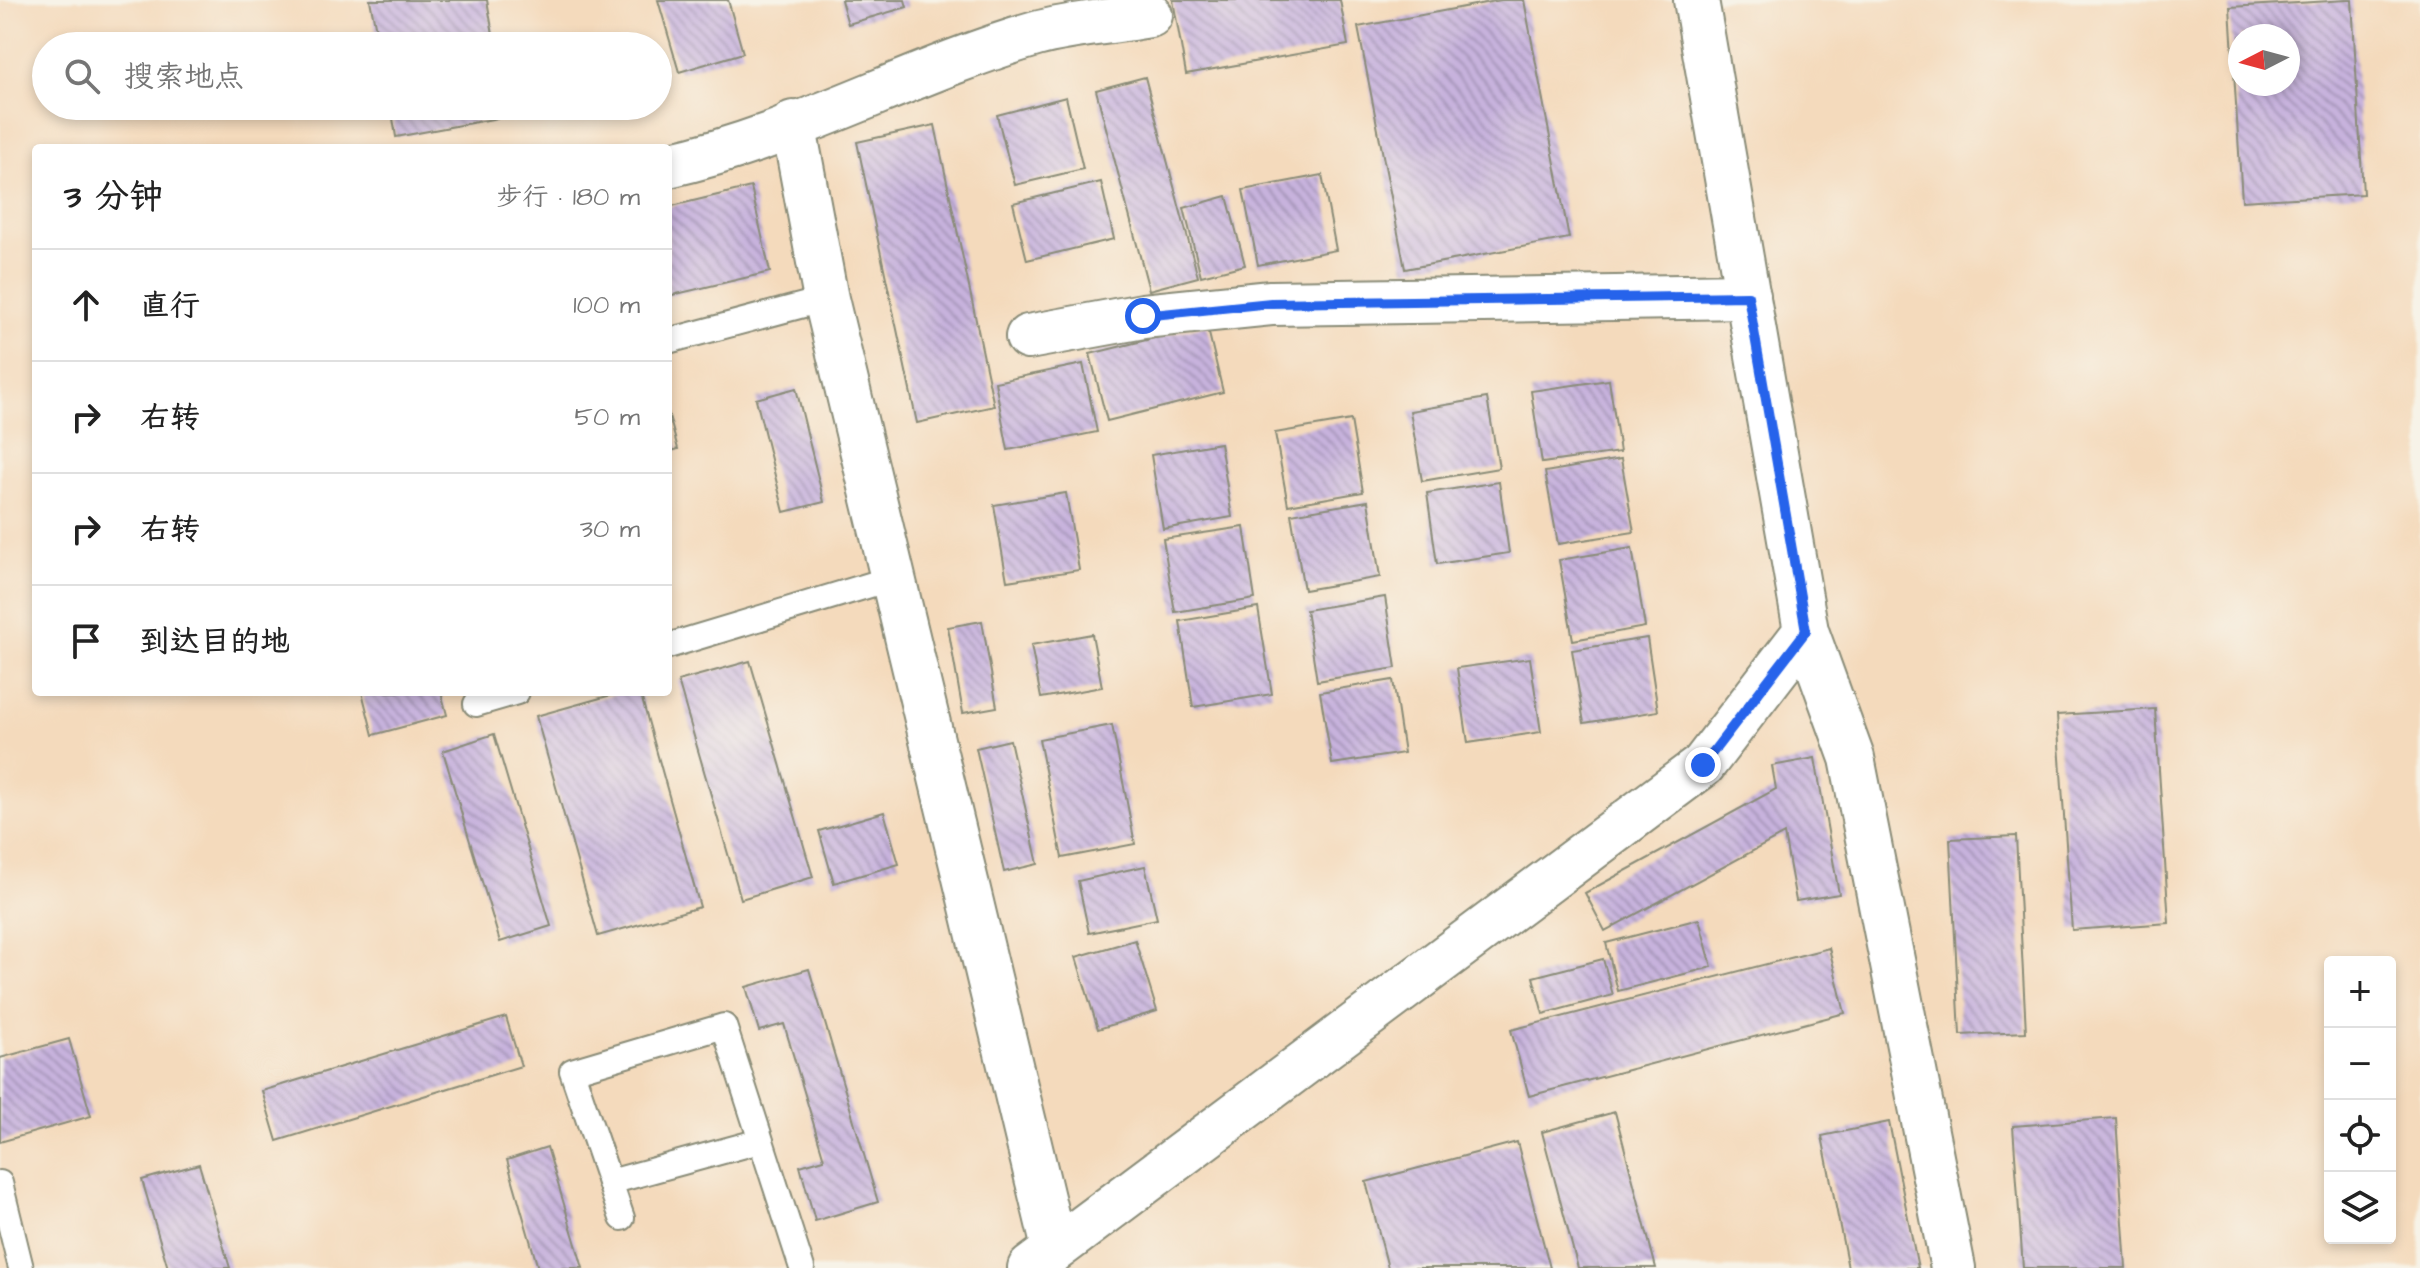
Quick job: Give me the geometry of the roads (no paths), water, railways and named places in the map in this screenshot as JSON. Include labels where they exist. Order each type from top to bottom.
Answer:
[{"type":"street","points":[[1696,0],[1806,631],[1852,758],[1953,1268]]},
{"type":"street","points":[[672,164],[731,151],[793,123],[1037,34],[1150,15]]},
{"type":"street","points":[[793,123],[826,299],[893,578],[1042,1258],[1703,765],[1806,631]]},
{"type":"street","points":[[1028,337],[1143,316],[1271,303],[1748,296]]},
{"type":"lane","points":[[672,340],[826,299]]},
{"type":"lane","points":[[672,645],[893,578]]},
{"type":"lane","points":[[476,704],[503,696]]},
{"type":"lane","points":[[622,1218],[572,1071],[724,1026],[802,1268]]},
{"type":"lane","points":[[610,1182],[760,1141]]},
{"type":"lane","points":[[0,1183],[21,1268]]}]
